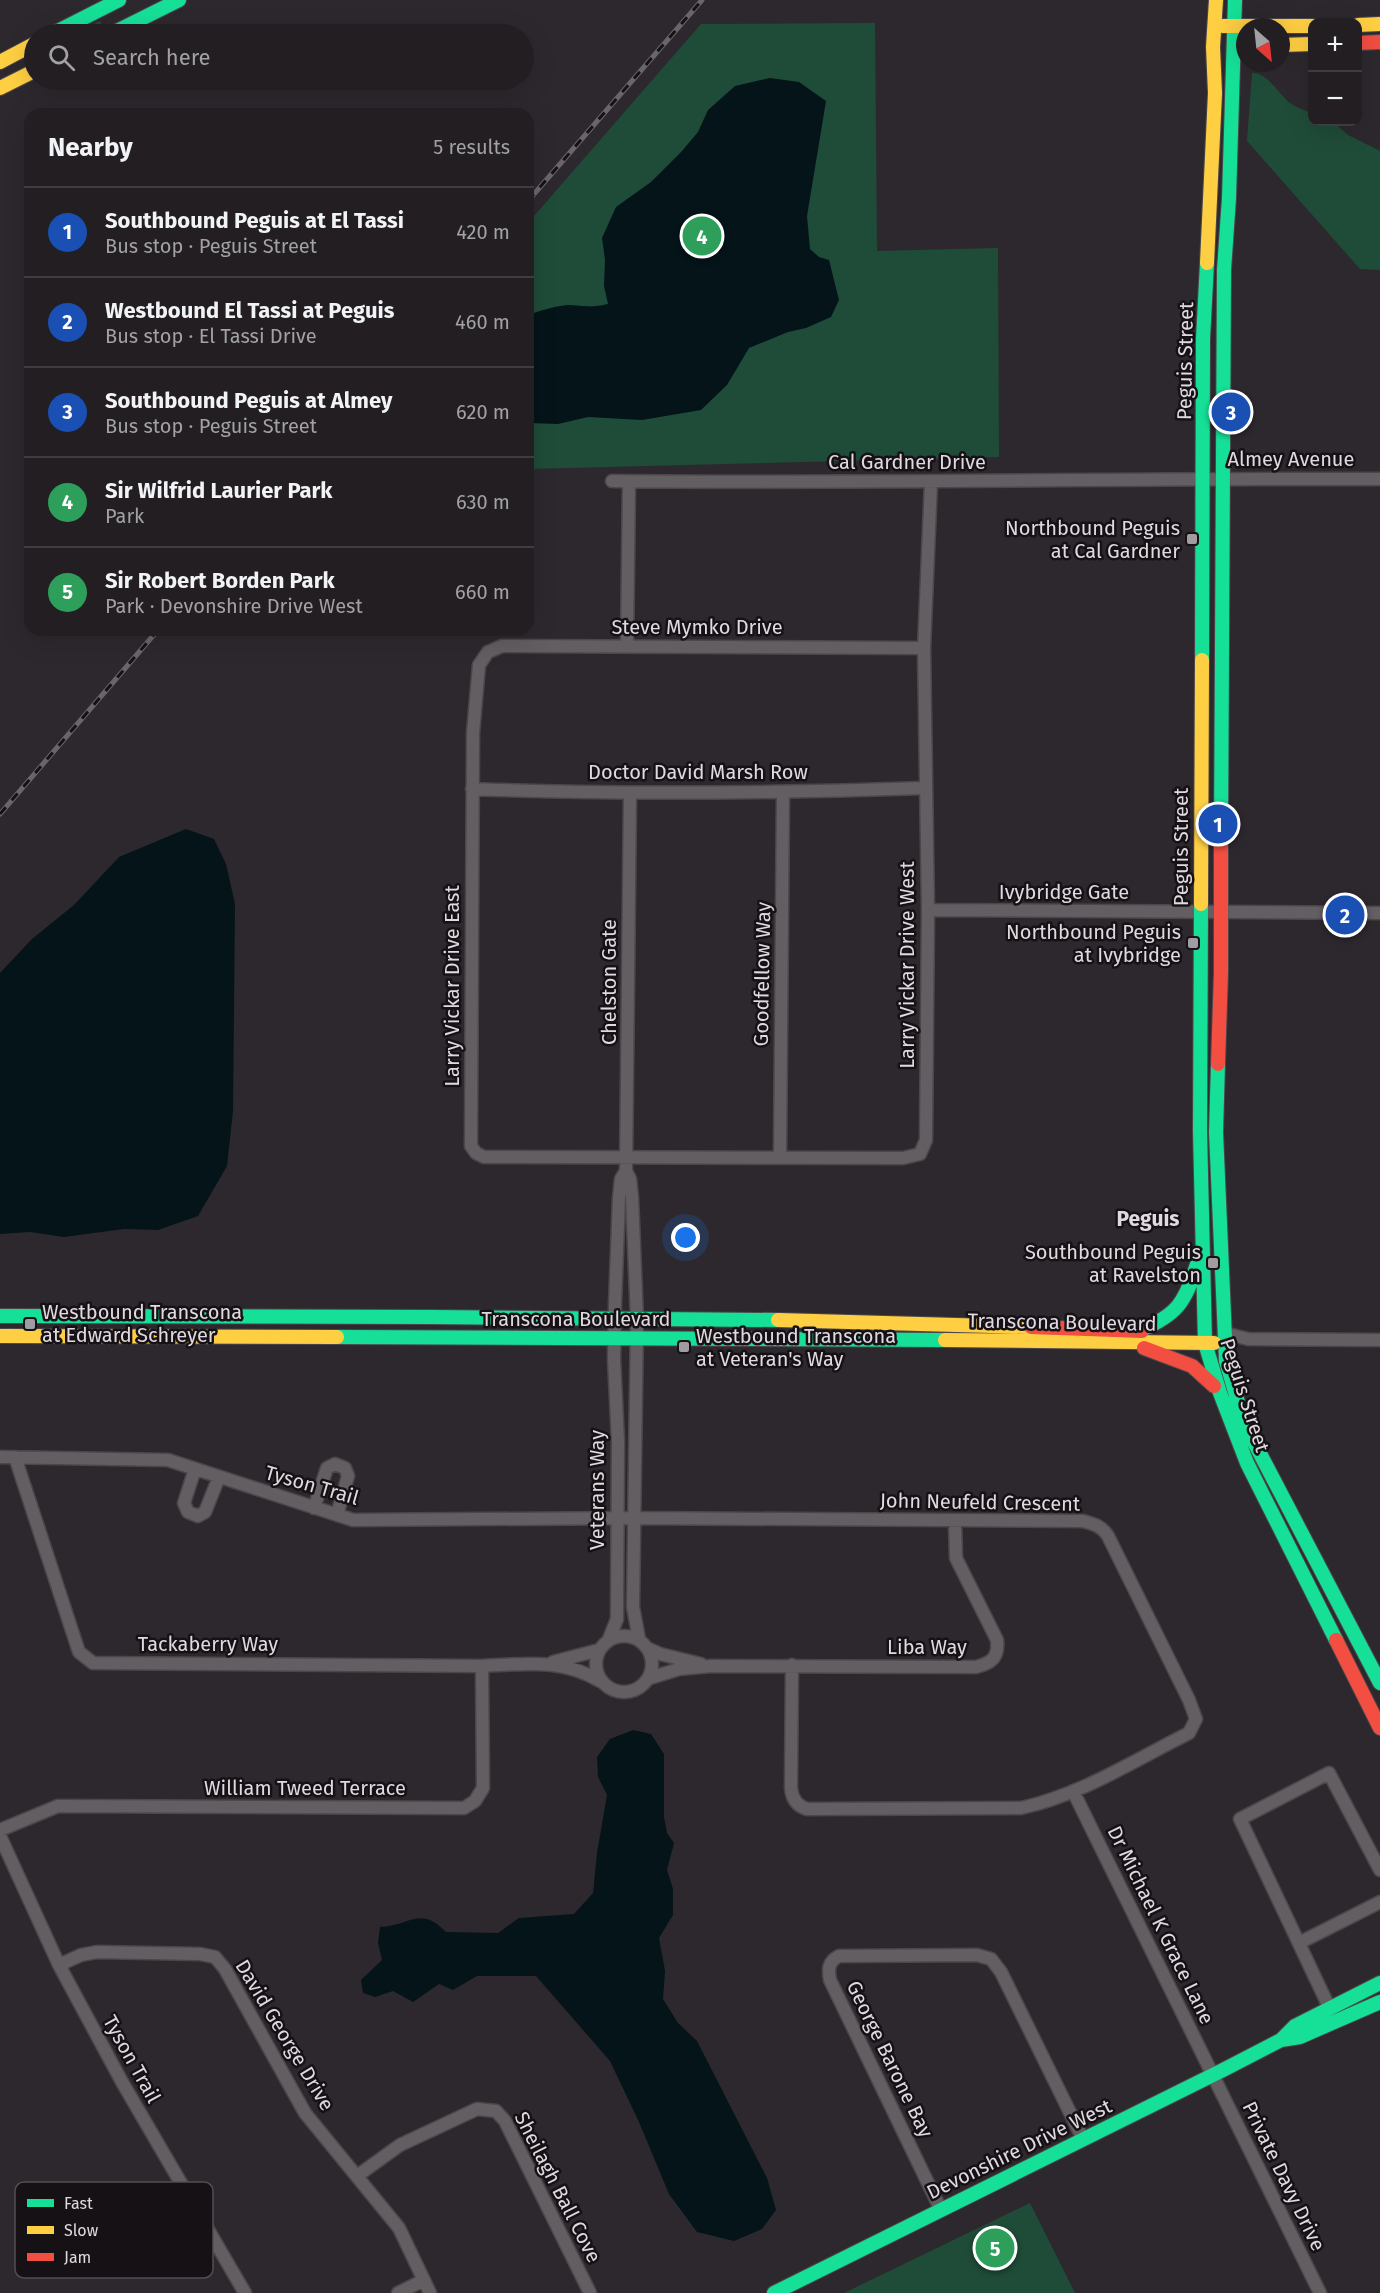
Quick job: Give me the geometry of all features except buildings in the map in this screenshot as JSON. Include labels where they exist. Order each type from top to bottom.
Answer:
[{"type":"street","points":[[72,24],[119,0]]},
{"type":"street","points":[[131,24],[179,0]]},
{"type":"street","name":"Peguis Street","points":[[1216,0],[1213,47],[1215,93],[1203,339],[1200,912],[1201,1250],[1205,1338],[1220,1393],[1247,1463],[1380,1728]]},
{"type":"street","name":"Peguis Street","points":[[1235,0],[1236,32]]},
{"type":"street","points":[[1362,25],[1380,24]]},
{"type":"street","points":[[1216,26],[1308,26]]},
{"type":"street","points":[[1362,43],[1380,42]]},
{"type":"street","points":[[1290,45],[1308,44]]},
{"type":"street","points":[[1213,47],[1236,46]]},
{"type":"street","points":[[0,62],[24,49]]},
{"type":"street","name":"Peguis Street","points":[[1237,72],[1224,270],[1221,972],[1216,1132],[1226,1361],[1244,1423],[1380,1683]]},
{"type":"street","points":[[0,88],[24,76]]},
{"type":"street","name":"Almey Avenue","points":[[1203,478],[1380,479]]},
{"type":"street","name":"Cal Gardner Drive","points":[[612,482],[931,482],[1203,478]]},
{"type":"street","points":[[627,645],[629,482]]},
{"type":"street","name":"Larry Vickar Drive West","points":[[627,1158],[903,1158],[920,1154],[927,1140],[928,910],[924,648],[931,482]]},
{"type":"street","name":"Steve Mymko Drive","points":[[479,665],[488,652],[502,646],[924,648]]},
{"type":"street","name":"Larry Vickar Drive East","points":[[479,665],[473,733],[472,789],[471,1146],[476,1153],[484,1157],[627,1158]]},
{"type":"street","name":"Doctor David Marsh Row","points":[[472,789],[630,794],[925,788]]},
{"type":"street","name":"Goodfellow Way","points":[[780,1157],[783,792]]},
{"type":"street","name":"Chelston Gate","points":[[615,1338],[619,1207],[621,1179],[626,1171],[627,1158],[630,794]]},
{"type":"street","name":"Ivybridge Gate","points":[[928,910],[1380,913]]},
{"type":"street","name":"Chelston Gate","points":[[626,1171],[633,1197],[637,1339]]},
{"type":"street","points":[[1139,1331],[1162,1322],[1179,1311],[1191,1285],[1201,1250]]},
{"type":"street","name":"Transcona Boulevard","points":[[0,1317],[637,1319],[1003,1325],[1139,1331],[1205,1338]]},
{"type":"street","name":"Transcona Boulevard","points":[[0,1336],[1126,1342],[1224,1338]]},
{"type":"street","name":"Veterans Way","points":[[609,1639],[617,1619],[615,1338]]},
{"type":"street","points":[[1224,1338],[1380,1340]]},
{"type":"street","name":"Veterans Way","points":[[637,1339],[633,1607],[639,1639]]},
{"type":"street","points":[[1126,1342],[1180,1360],[1204,1372],[1220,1393]]},
{"type":"street","name":"Tyson Trail","points":[[0,1457],[168,1460],[353,1520],[617,1518]]},
{"type":"street","name":"Tackaberry Way","points":[[15,1457],[79,1652],[93,1663],[482,1666],[546,1664]]},
{"type":"street","points":[[314,1508],[327,1468],[335,1464],[345,1468],[348,1476],[337,1515]]},
{"type":"street","points":[[195,1469],[184,1503],[188,1512],[198,1516],[205,1512],[219,1477]]},
{"type":"street","name":"John Neufeld Crescent","points":[[617,1518],[955,1522],[1083,1521],[1094,1524],[1104,1529],[1195,1714],[1195,1726],[1189,1733],[1042,1804],[1021,1808],[807,1809],[794,1799],[791,1788],[792,1665]]},
{"type":"street","name":"Liba Way","points":[[650,1678],[679,1669],[711,1666],[976,1666],[990,1662],[997,1652],[997,1640],[956,1558],[955,1522]]},
{"type":"street","points":[[546,1664],[577,1670],[600,1681],[612,1690],[626,1693],[640,1689],[650,1678],[653,1663],[649,1649],[639,1639],[624,1635],[609,1639],[599,1650],[595,1666],[600,1681]]},
{"type":"street","name":"Liba Way","points":[[649,1649],[660,1654],[711,1666]]},
{"type":"street","points":[[546,1664],[599,1650]]},
{"type":"street","name":"William Tweed Terrace","points":[[0,1830],[58,1806],[464,1808],[475,1801],[483,1788],[482,1666]]},
{"type":"street","points":[[1330,2009],[1240,1819],[1329,1773],[1380,1870]]},
{"type":"street","name":"Dr Michael K Grace Lane","points":[[1073,1791],[1212,2076]]},
{"type":"street","name":"Tyson Trail","points":[[0,1836],[59,1965],[122,2082],[180,2182]]},
{"type":"street","points":[[1299,1943],[1380,1902]]},
{"type":"street","name":"David George Drive","points":[[59,1965],[81,1955],[97,1952],[200,1954],[215,1957],[225,1969],[305,2113],[399,2228],[430,2293]]},
{"type":"street","name":"George Barone Bay","points":[[942,2210],[830,1980],[828,1969],[832,1960],[839,1956],[977,1955],[991,1959],[1001,1972],[1083,2139]]},
{"type":"street","name":"Devonshire Drive West","points":[[774,2293],[1212,2076],[1281,2040],[1295,2026],[1380,1983]]},
{"type":"street","name":"Devonshire Drive West","points":[[1281,2040],[1300,2037],[1380,2002]]},
{"type":"street","name":"Private Davy Drive","points":[[1212,2076],[1320,2293]]},
{"type":"street","name":"Sheilagh Ball Cove","points":[[357,2176],[400,2145],[477,2109],[496,2111],[505,2121],[590,2293]]},
{"type":"street","name":"Tyson Trail","points":[[213,2239],[244,2293]]},
{"type":"street","points":[[398,2293],[424,2280]]},
{"type":"green space","points":[[875,23],[877,251],[998,248],[999,457],[534,469],[534,216],[701,24]]},
{"type":"green space","points":[[1252,73],[1263,76],[1292,105],[1308,112],[1308,126],[1338,126],[1348,135],[1380,151],[1380,270],[1360,269],[1247,141]]},
{"type":"green space","points":[[1030,2203],[1075,2293],[844,2293]]},
{"type":"shaded area","points":[[770,78],[799,82],[826,101],[807,216],[810,249],[819,257],[829,260],[839,300],[831,317],[749,348],[727,385],[701,410],[642,420],[588,417],[558,424],[534,423],[534,313],[565,305],[608,304],[604,286],[605,260],[602,238],[616,207],[651,182],[682,151],[698,132],[708,110],[735,86]]},
{"type":"shaded area","points":[[186,829],[214,839],[226,864],[235,904],[233,1111],[227,1166],[198,1216],[158,1230],[124,1229],[64,1237],[30,1232],[0,1234],[0,973],[32,939],[74,905],[119,857]]},
{"type":"shaded area","points":[[633,1730],[651,1734],[664,1754],[664,1817],[667,1833],[674,1843],[667,1870],[673,1889],[673,1915],[659,1938],[665,1971],[663,1999],[678,2023],[697,2041],[767,2178],[776,2210],[762,2229],[734,2241],[697,2232],[669,2194],[610,2061],[536,1976],[477,1976],[453,1990],[439,1984],[413,2002],[393,1991],[375,1997],[363,1993],[361,1980],[382,1960],[378,1943],[380,1927],[422,1918],[437,1924],[446,1932],[498,1933],[519,1918],[574,1914],[593,1893],[607,1795],[598,1777],[597,1757],[610,1739]]},
{"type":"railway","points":[[534,194],[702,0]]},
{"type":"railway","points":[[0,814],[153,636]]},
{"type":"traffic: fast","points":[[72,24],[119,0]]},
{"type":"traffic: fast","points":[[131,24],[179,0]]},
{"type":"traffic: fast","points":[[1221,836],[1224,270],[1229,198],[1235,0]]},
{"type":"traffic: fast","points":[[1202,660],[1203,339],[1207,263]]},
{"type":"traffic: fast","points":[[1201,904],[1200,1131],[1205,1343],[1220,1393],[1247,1463],[1336,1640]]},
{"type":"traffic: fast","points":[[1218,1064],[1216,1132],[1226,1361],[1244,1423],[1380,1683]]},
{"type":"traffic: fast","points":[[1139,1331],[1162,1319],[1178,1306],[1188,1289],[1197,1264]]},
{"type":"traffic: fast","points":[[0,1316],[778,1320]]},
{"type":"traffic: fast","points":[[337,1337],[945,1340]]},
{"type":"traffic: fast","points":[[774,2293],[1223,2070],[1281,2040],[1295,2026],[1380,1983]]},
{"type":"traffic: fast","points":[[1281,2040],[1300,2037],[1380,2002]]},
{"type":"traffic: slow","points":[[1207,263],[1215,93],[1213,47],[1216,0]]},
{"type":"traffic: slow","points":[[1362,25],[1380,24]]},
{"type":"traffic: slow","points":[[1223,26],[1308,26]]},
{"type":"traffic: slow","points":[[1290,45],[1308,44]]},
{"type":"traffic: slow","points":[[0,62],[24,49]]},
{"type":"traffic: slow","points":[[0,88],[24,76]]},
{"type":"traffic: slow","points":[[1201,904],[1202,660]]},
{"type":"traffic: slow","points":[[778,1320],[1031,1327]]},
{"type":"traffic: slow","points":[[0,1336],[337,1337]]},
{"type":"traffic: slow","points":[[945,1340],[1214,1343]]},
{"type":"traffic: jam","points":[[1362,43],[1380,42]]},
{"type":"traffic: jam","points":[[1218,1064],[1221,836]]},
{"type":"traffic: jam","points":[[1031,1327],[1142,1331]]},
{"type":"traffic: jam","points":[[1144,1348],[1192,1366],[1214,1386]]},
{"type":"traffic: jam","points":[[1336,1640],[1380,1728]]},
{"type":"place","name":"Sir Wilfrid Laurier Park","points":[[702,236]]},
{"type":"place","name":"Southbound Peguis at Almey","points":[[1231,412]]},
{"type":"place","name":"Northbound Peguis at Cal Gardner","points":[[1192,539]]},
{"type":"place","name":"Southbound Peguis at El Tassi","points":[[1218,824]]},
{"type":"place","name":"Westbound El Tassi at Peguis","points":[[1345,915]]},
{"type":"place","name":"Northbound Peguis at Ivybridge","points":[[1193,943]]},
{"type":"place","name":"Southbound Peguis at Ravelston","points":[[1213,1263]]},
{"type":"place","name":"Westbound Transcona at Edward Schreyer","points":[[30,1324]]},
{"type":"place","name":"Westbound Transcona at Veteran's Way","points":[[684,1347]]},
{"type":"place","name":"Sir Robert Borden Park","points":[[995,2248]]},
{"type":"district","name":"Peguis","points":[[1148,1219]]}]
